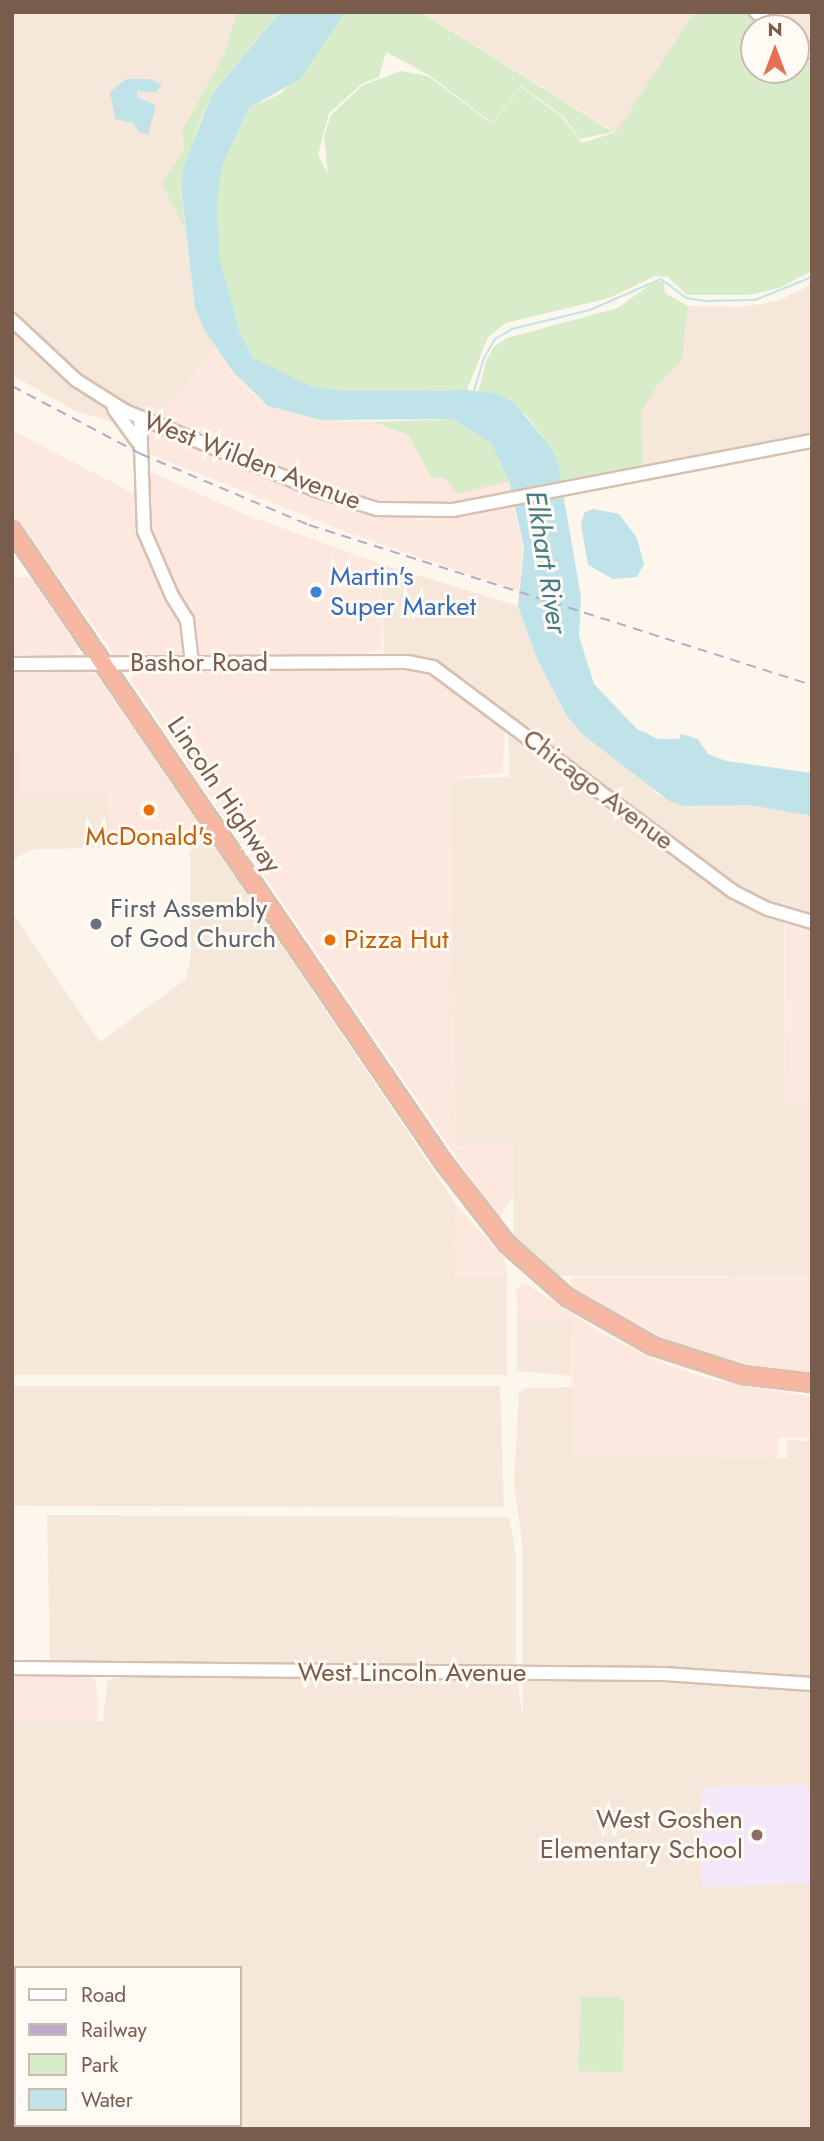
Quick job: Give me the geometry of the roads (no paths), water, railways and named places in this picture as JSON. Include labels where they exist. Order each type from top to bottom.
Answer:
[{"type":"highway","name":"Lincoln Highway","points":[[12,530],[444,1163],[519,1257],[567,1297],[629,1335],[706,1366],[784,1382],[812,1383]]},
{"type":"street","name":"West Wilden Avenue","points":[[12,320],[107,402],[309,487],[377,509],[424,513],[498,502],[812,441]]},
{"type":"street","points":[[107,402],[140,446]]},
{"type":"street","points":[[140,417],[146,540],[187,620],[192,663]]},
{"type":"street","name":"Bashor Road","points":[[12,664],[386,663]]},
{"type":"street","name":"Chicago Avenue","points":[[386,663],[421,663],[442,671],[734,892],[768,909],[812,922]]},
{"type":"street","name":"West Lincoln Avenue","points":[[12,1668],[664,1674],[812,1684]]},
{"type":"water","name":"Elkhart River","points":[[280,12],[345,12],[300,79],[249,108],[222,166],[217,206],[220,259],[239,330],[253,358],[310,386],[347,391],[467,390],[499,394],[515,404],[551,447],[558,464],[581,597],[579,636],[594,684],[637,729],[658,739],[679,739],[681,734],[698,739],[708,754],[726,761],[812,773],[812,816],[749,805],[683,806],[668,800],[582,734],[567,716],[537,659],[518,606],[524,548],[509,481],[491,443],[452,419],[321,420],[268,406],[234,373],[205,331],[195,308],[181,186],[184,167],[212,94]]},
{"type":"water","points":[[126,79],[150,79],[162,85],[156,92],[137,91],[137,97],[156,105],[148,135],[139,132],[133,123],[115,119],[110,92]]},
{"type":"water","points":[[593,509],[619,514],[637,538],[644,564],[637,577],[613,579],[588,565],[581,525],[584,513]]},
{"type":"waterway","points":[[473,394],[484,358],[495,339],[512,329],[590,310],[661,279],[686,298],[704,301],[755,300],[812,277]]},
{"type":"railway","points":[[12,386],[141,454],[309,525],[812,685]]},
{"type":"place","name":"Martin's Super Market","points":[[316,592]]},
{"type":"place","name":"McDonald's","points":[[149,810]]},
{"type":"place","name":"First Assembly of God Church","points":[[96,924]]},
{"type":"place","name":"Pizza Hut","points":[[330,940]]},
{"type":"place","name":"West Goshen Elementary School","points":[[757,1835]]}]
